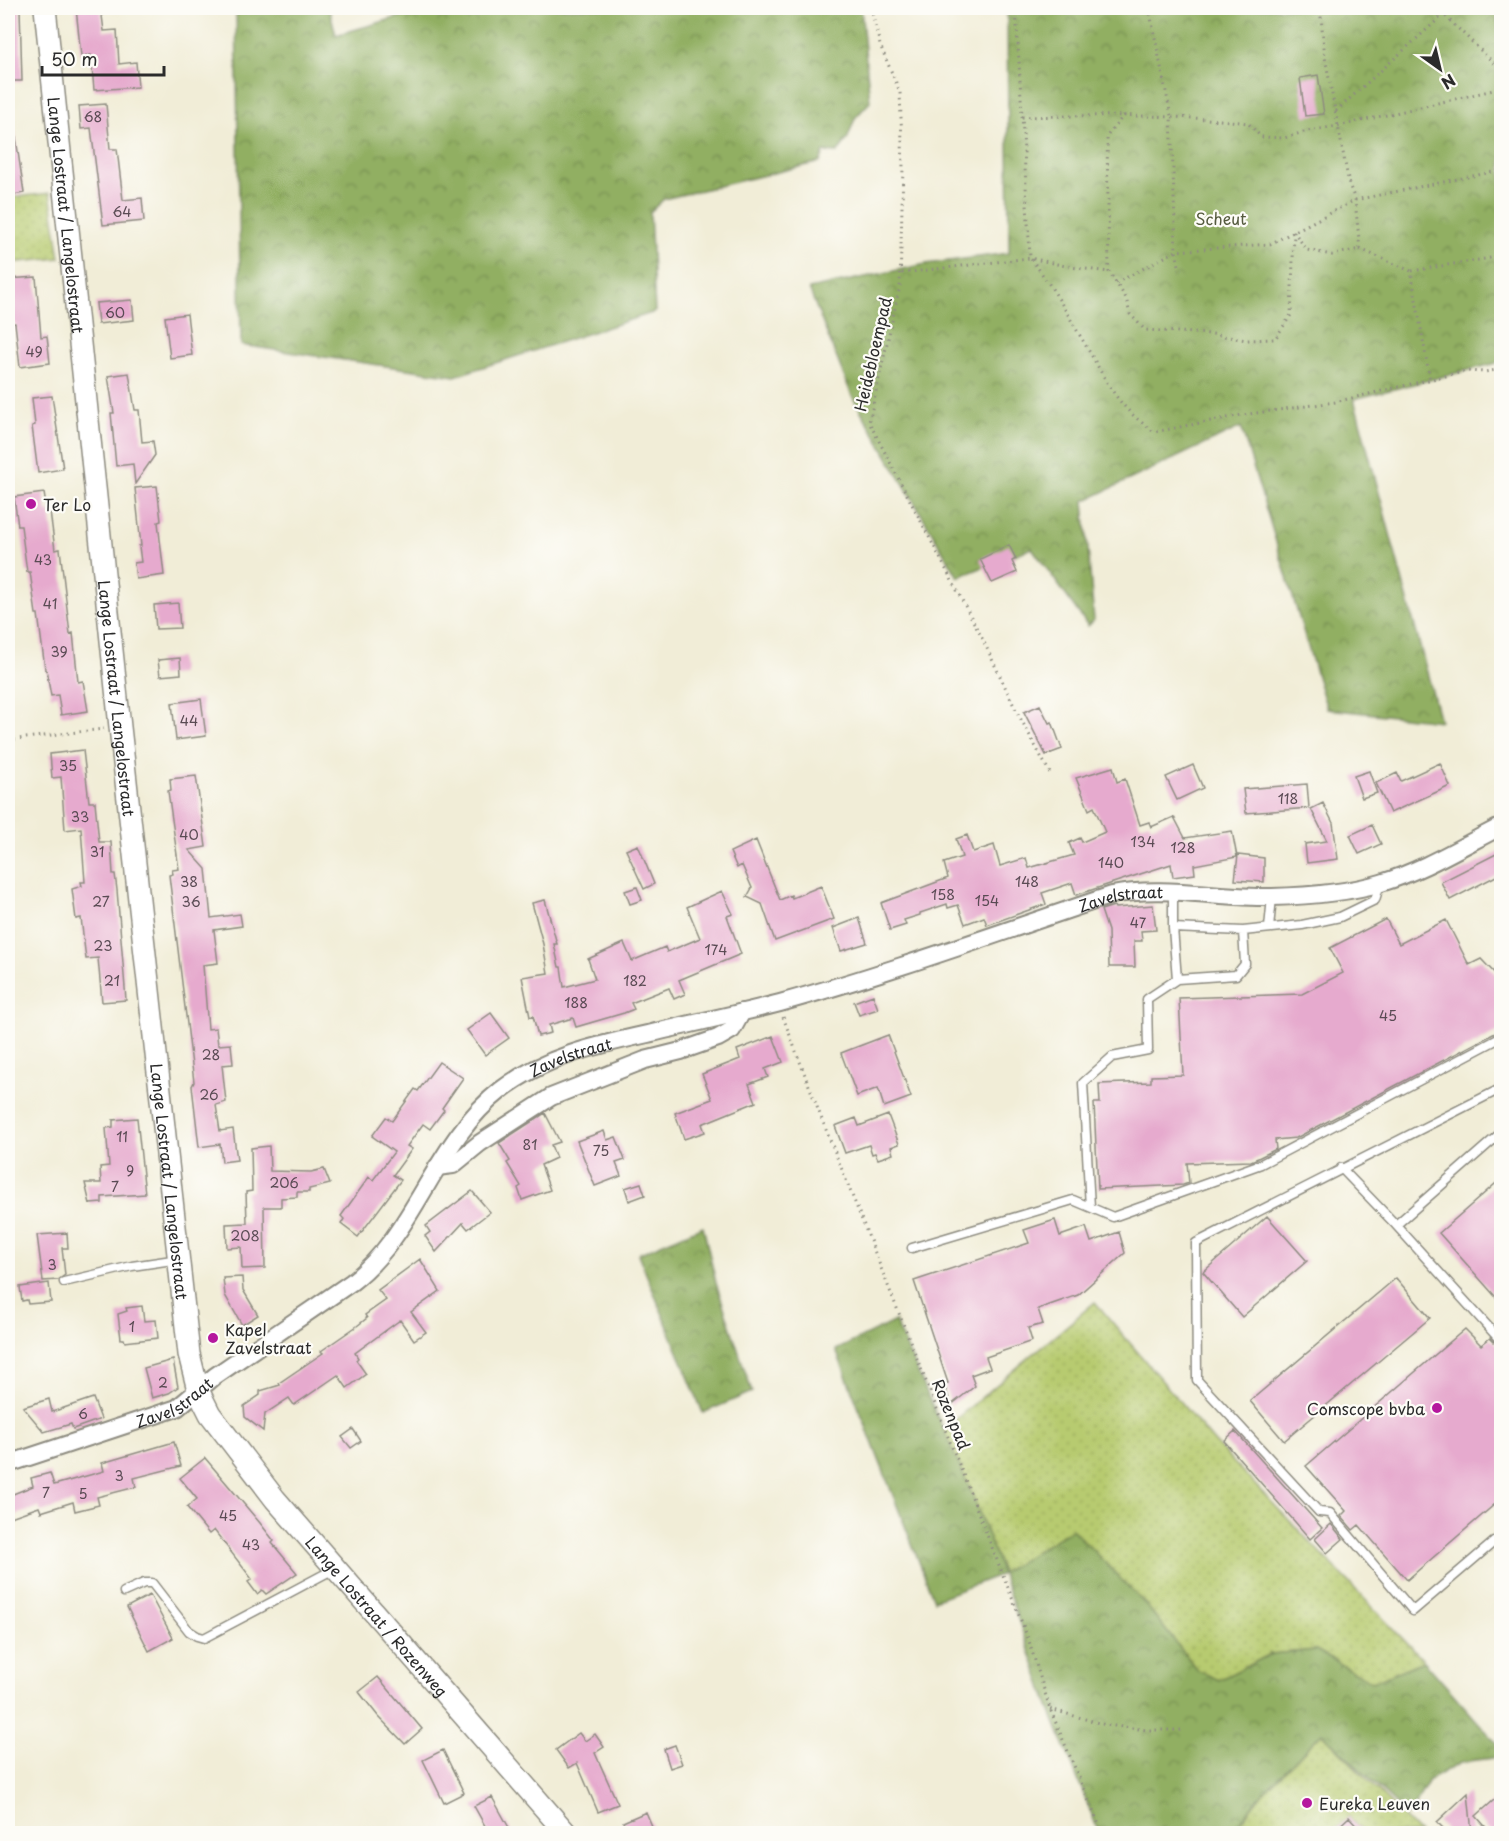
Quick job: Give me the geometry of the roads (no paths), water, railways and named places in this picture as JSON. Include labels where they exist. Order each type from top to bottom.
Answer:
[{"type":"street","name":"Lange Lostraat / Langelostraat","points":[[45,8],[120,728],[189,1354],[198,1390]]},
{"type":"street","name":"Zavelstraat","points":[[8,1464],[177,1408],[215,1376],[367,1270],[395,1236],[467,1121],[501,1090],[557,1058],[854,982],[1123,892],[1272,897],[1333,893],[1380,883],[1417,870],[1502,826]]},
{"type":"street","name":"Zavelstraat","points":[[437,1167],[453,1165],[480,1143],[551,1097],[645,1060],[718,1038],[732,1030],[742,1012]]},
{"type":"street","name":"Lange Lostraat / Rozenweg","points":[[198,1390],[210,1414],[275,1499],[567,1833]]},
{"type":"lane","points":[[1173,928],[1243,931],[1302,925],[1340,917],[1375,900],[1380,883]]},
{"type":"lane","points":[[1173,893],[1177,980]]},
{"type":"lane","points":[[1269,928],[1272,897]]},
{"type":"lane","points":[[1090,1207],[1083,1083],[1112,1057],[1148,1050],[1147,999],[1177,980],[1236,975],[1245,964],[1243,931]]},
{"type":"lane","points":[[912,1248],[1073,1200],[1113,1217],[1261,1164],[1500,1038]]},
{"type":"lane","points":[[1502,1088],[1196,1243],[1197,1380],[1318,1512],[1330,1513],[1413,1611],[1502,1535]]},
{"type":"lane","points":[[1396,1225],[1502,1132]]},
{"type":"lane","points":[[1341,1168],[1502,1342]]},
{"type":"lane","points":[[64,1281],[132,1266],[179,1259]]},
{"type":"lane","points":[[124,1592],[144,1583],[152,1583],[189,1631],[204,1638],[336,1568]]},
{"type":"place","name":"Ter Lo","points":[[31,504]]},
{"type":"place","name":"Kapel Zavelstraat","points":[[213,1338]]},
{"type":"place","name":"Comscope bvba","points":[[1437,1408]]},
{"type":"place","name":"Eureka Leuven","points":[[1307,1803]]},
{"type":"park label","name":"Scheut","points":[[1221,218]]}]
